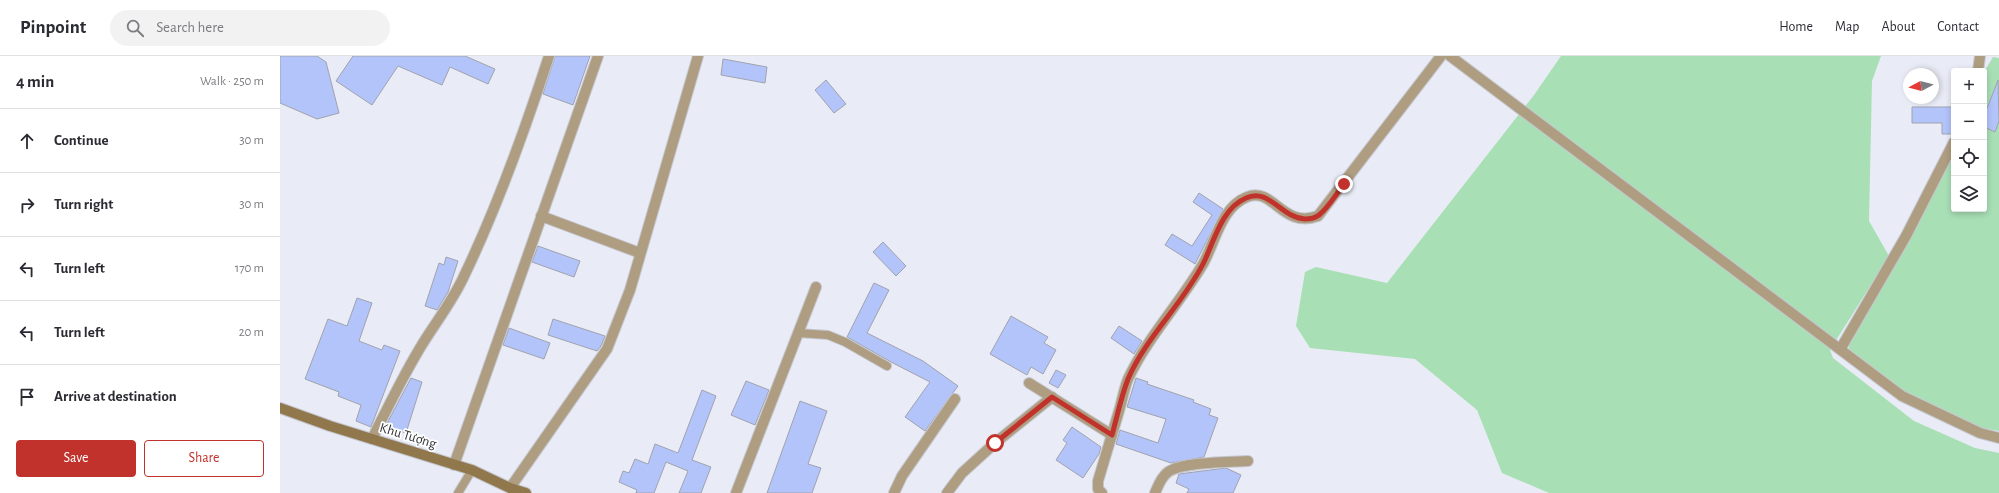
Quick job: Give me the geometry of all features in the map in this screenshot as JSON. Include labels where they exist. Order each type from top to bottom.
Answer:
[{"type":"street","points":[[372,439],[419,349],[444,313],[465,274],[525,127],[548,56]]},
{"type":"street","points":[[454,465],[598,56]]},
{"type":"street","points":[[510,488],[607,349],[630,290],[698,56]]},
{"type":"street","points":[[1102,493],[1098,489],[1098,481],[1128,379],[1203,264],[1215,236],[1235,204],[1248,196],[1261,196],[1295,218],[1310,219],[1318,216],[1441,56]]},
{"type":"street","points":[[1450,56],[1902,396],[1980,433],[1999,438]]},
{"type":"street","points":[[1978,68],[1980,56]]},
{"type":"street","points":[[1840,348],[1906,236],[1951,148]]},
{"type":"street","points":[[541,216],[640,254]]},
{"type":"street","points":[[736,493],[816,287]]},
{"type":"street","points":[[1029,383],[1112,435]]},
{"type":"street","points":[[947,493],[962,473],[995,443],[1052,397]]},
{"type":"street","points":[[894,493],[902,476],[955,399]]},
{"type":"street","name":"Khu Tượng","points":[[280,408],[372,439],[472,470],[510,488],[526,493]]},
{"type":"street","points":[[1155,493],[1161,480],[1168,472],[1180,467],[1248,461]]},
{"type":"lane","points":[[798,333],[828,335],[845,342],[887,366]]},
{"type":"lane","points":[[458,493],[472,470]]},
{"type":"green space","points":[[1561,56],[1881,56],[1872,81],[1869,221],[1889,256],[1830,350],[1833,358],[1914,421],[1975,448],[1999,453],[1999,493],[1549,493],[1502,473],[1477,410],[1415,359],[1310,348],[1296,326],[1305,272],[1316,267],[1387,283],[1534,95]]},
{"type":"green space","points":[[1993,57],[1999,58],[1999,431],[1982,428],[1904,391],[1849,349],[1848,341],[1951,160],[1951,212],[1987,212],[1986,68]]},
{"type":"building","points":[[280,56],[317,56],[326,62],[339,113],[317,119],[280,103]]},
{"type":"building","points":[[353,56],[465,56],[495,69],[488,84],[450,67],[442,85],[398,66],[372,105],[336,81]]},
{"type":"building","points":[[555,56],[590,56],[573,105],[543,94]]},
{"type":"building","points":[[723,59],[767,67],[765,83],[721,75]]},
{"type":"building","points":[[826,80],[846,104],[834,113],[815,90]]},
{"type":"building","points":[[1998,80],[1999,121],[1995,132],[1987,128],[1987,108]]},
{"type":"building","points":[[1912,107],[1951,107],[1951,134],[1942,134],[1942,123],[1912,123]]},
{"type":"building","points":[[1199,193],[1223,209],[1195,264],[1165,245],[1172,234],[1192,246],[1212,215],[1193,202]]},
{"type":"building","points":[[883,242],[906,266],[896,276],[873,252]]},
{"type":"building","points":[[538,246],[580,261],[574,277],[532,262]]},
{"type":"building","points":[[446,257],[458,261],[448,292],[437,310],[425,306],[439,263],[444,265]]},
{"type":"building","points":[[874,283],[889,290],[867,333],[923,361],[958,386],[925,431],[905,417],[930,382],[847,337]]},
{"type":"building","points":[[357,298],[372,303],[359,341],[382,350],[384,345],[400,351],[371,427],[356,421],[361,405],[338,396],[339,392],[305,379],[328,319],[347,326]]},
{"type":"building","points":[[1011,316],[1048,337],[1044,343],[1056,350],[1043,374],[1031,367],[1027,375],[990,354]]},
{"type":"building","points":[[553,319],[605,336],[601,346],[597,351],[548,335]]},
{"type":"building","points":[[1119,326],[1142,341],[1134,354],[1111,338]]},
{"type":"building","points":[[509,328],[550,343],[544,359],[503,345]]},
{"type":"building","points":[[1056,370],[1066,375],[1058,388],[1049,383]]},
{"type":"building","points":[[411,378],[422,382],[406,433],[385,427]]},
{"type":"building","points":[[1136,378],[1148,382],[1147,384],[1194,400],[1193,402],[1211,409],[1209,415],[1218,418],[1204,457],[1171,463],[1116,444],[1120,430],[1158,443],[1166,419],[1127,407]]},
{"type":"building","points":[[746,381],[769,390],[755,425],[731,415]]},
{"type":"building","points":[[702,390],[716,396],[692,460],[711,467],[701,493],[679,493],[688,471],[666,462],[654,493],[636,493],[637,490],[619,482],[623,471],[629,473],[635,459],[648,464],[655,444],[678,453]]},
{"type":"building","points":[[800,401],[827,411],[808,464],[821,468],[812,493],[767,493]]},
{"type":"building","points":[[1072,427],[1101,447],[1099,454],[1083,478],[1056,460],[1067,443],[1063,440]]},
{"type":"building","points":[[1226,468],[1241,475],[1233,493],[1187,493],[1189,489],[1176,483],[1179,474]]},
{"type":"route","points":[[995,443],[1052,397],[1112,435],[1128,379],[1203,264],[1215,236],[1235,204],[1248,196],[1261,196],[1295,218],[1310,219],[1318,216],[1324,210],[1344,184]]}]
